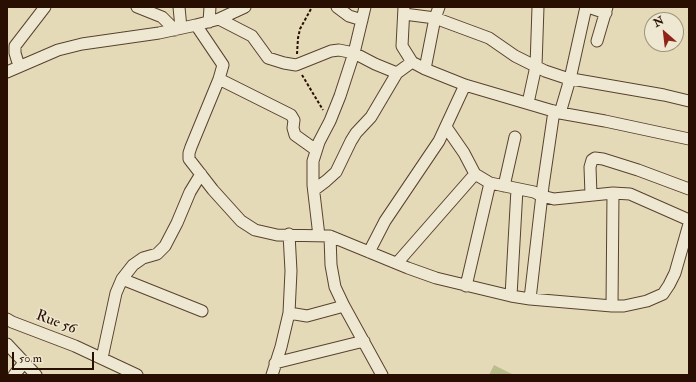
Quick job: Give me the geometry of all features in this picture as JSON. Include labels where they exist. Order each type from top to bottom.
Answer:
[{"type":"street","points":[[19,66],[15,54],[15,46],[45,7]]},
{"type":"street","points":[[137,7],[162,17],[178,29]]},
{"type":"street","points":[[178,29],[179,7]]},
{"type":"street","points":[[210,7],[214,20]]},
{"type":"street","points":[[7,72],[58,50],[76,45],[159,33],[196,25],[214,20],[245,7]]},
{"type":"street","points":[[337,7],[348,16],[362,20]]},
{"type":"street","points":[[319,236],[314,190],[313,161],[316,150],[335,111],[354,53],[365,7]]},
{"type":"street","points":[[424,69],[435,18],[440,7]]},
{"type":"street","points":[[528,103],[536,66],[538,7]]},
{"type":"street","points":[[530,299],[542,196],[557,112],[570,79],[587,7],[607,10],[597,41]]},
{"type":"street","points":[[689,101],[664,95],[570,79],[545,71],[515,56],[489,38],[435,18],[404,10],[402,46],[412,62],[424,69],[464,85],[557,112],[689,139]]},
{"type":"street","points":[[214,20],[252,36],[266,55],[277,62],[296,65],[330,51],[339,50],[354,53],[374,64],[397,73]]},
{"type":"street","points":[[196,25],[222,63],[222,68],[189,156],[191,163],[241,221],[254,230],[271,234],[330,236],[436,278],[511,296],[530,299],[624,306],[647,301],[663,294],[675,273],[689,224]]},
{"type":"street","points":[[314,190],[336,172],[351,141],[356,133],[371,117],[397,73],[412,62]]},
{"type":"street","points":[[219,79],[291,115],[294,120],[293,128],[295,135],[316,150]]},
{"type":"street","points":[[369,252],[385,221],[434,150],[446,127],[464,85]]},
{"type":"street","points":[[446,127],[464,153],[475,174],[490,183],[534,192],[554,199],[613,193],[630,194],[689,220]]},
{"type":"street","points":[[504,186],[515,137]]},
{"type":"street","points":[[591,195],[590,167],[592,160],[595,158],[631,168],[689,189]]},
{"type":"street","points":[[102,358],[116,293],[122,279],[133,265],[144,258],[157,254],[165,246],[177,223],[190,192],[201,174]]},
{"type":"street","points":[[397,263],[475,174]]},
{"type":"street","points":[[466,286],[490,183]]},
{"type":"street","points":[[511,296],[517,189]]},
{"type":"street","points":[[612,306],[613,193]]},
{"type":"street","points":[[272,375],[289,313],[291,271],[289,234]]},
{"type":"street","points":[[330,236],[332,274],[335,286],[344,306],[382,375]]},
{"type":"street","points":[[122,279],[202,311]]},
{"type":"street","points":[[289,313],[306,316],[344,306]]},
{"type":"street","name":"Rue 56","points":[[9,323],[75,346],[137,375]]},
{"type":"street","points":[[275,364],[364,341]]},
{"type":"street","points":[[7,344],[36,375]]},
{"type":"street","points":[[14,375],[24,363]]},
{"type":"green space","points":[[494,365],[514,375],[489,375]]}]
